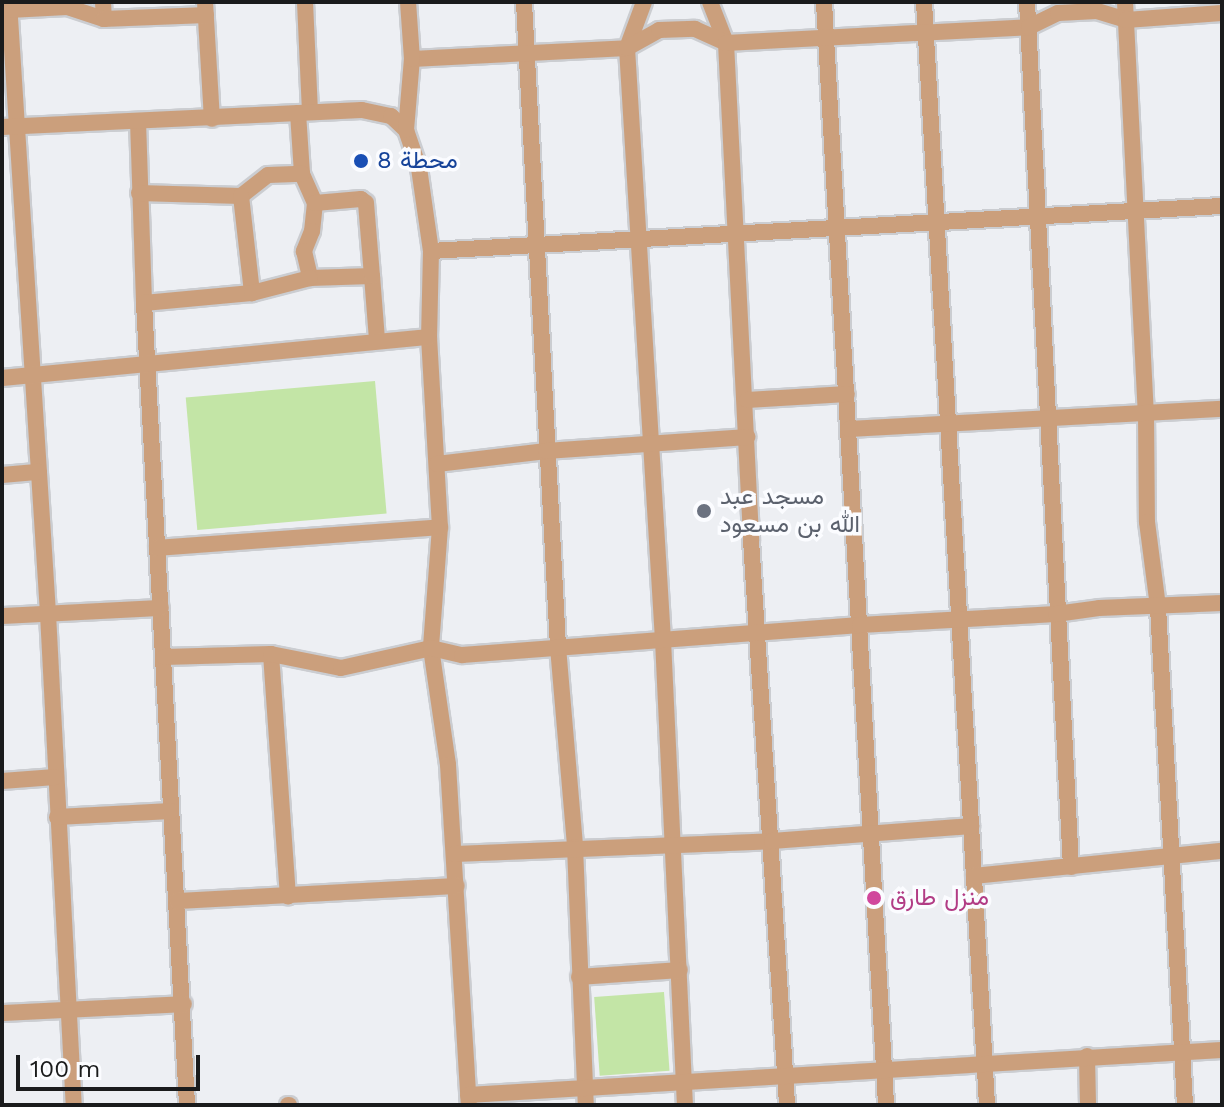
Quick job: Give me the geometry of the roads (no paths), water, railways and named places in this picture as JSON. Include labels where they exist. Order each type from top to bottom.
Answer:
[{"type":"street","points":[[103,2],[104,19]]},
{"type":"street","points":[[305,2],[302,174],[315,203],[312,231],[304,251],[310,278]]},
{"type":"street","points":[[408,2],[412,59],[406,130],[419,168],[431,251],[429,337],[440,527],[431,648],[448,765],[467,1102],[585,1086],[684,1079],[1222,1050]]},
{"type":"street","points":[[524,2],[546,451],[575,847],[586,1105]]},
{"type":"street","points":[[644,2],[627,48],[663,640],[685,1105]]},
{"type":"street","points":[[710,2],[726,43],[787,1105]]},
{"type":"street","points":[[824,2],[886,1105]]},
{"type":"street","points":[[924,2],[987,1105]]},
{"type":"street","points":[[1027,2],[1071,867]]},
{"type":"street","points":[[1125,2],[1146,414],[1147,522],[1158,607],[1185,1105]]},
{"type":"street","points":[[74,1105],[33,377],[10,127],[9,6],[67,7],[104,19],[206,9],[212,119]]},
{"type":"street","points":[[412,59],[627,48],[659,30],[695,29],[726,43],[926,30],[1029,27],[1058,13],[1097,11],[1126,20],[1222,13]]},
{"type":"street","points":[[10,127],[373,111],[391,116],[406,130]]},
{"type":"street","points":[[138,121],[147,364],[184,1004],[187,1105]]},
{"type":"street","points":[[139,193],[241,196],[268,175],[302,174]]},
{"type":"street","points":[[241,196],[252,293]]},
{"type":"street","points":[[315,203],[361,199],[366,203],[377,340]]},
{"type":"street","points":[[431,251],[1222,206]]},
{"type":"street","points":[[144,303],[252,293],[310,278],[372,276]]},
{"type":"street","points":[[2,378],[429,337]]},
{"type":"street","points":[[747,400],[847,394]]},
{"type":"street","points":[[849,429],[1222,409]]},
{"type":"street","points":[[437,464],[546,451],[748,437]]},
{"type":"street","points":[[2,475],[39,472]]},
{"type":"street","points":[[157,548],[440,527]]},
{"type":"street","points":[[164,657],[271,654],[341,668],[431,648],[462,655],[860,625],[1056,614],[1099,608],[1222,603]]},
{"type":"street","points":[[2,616],[161,608]]},
{"type":"street","points":[[271,654],[288,896]]},
{"type":"street","points":[[2,781],[55,777]]},
{"type":"street","points":[[57,817],[171,811]]},
{"type":"street","points":[[455,854],[772,841],[971,826]]},
{"type":"street","points":[[974,876],[1222,851]]},
{"type":"street","points":[[177,901],[457,886]]},
{"type":"street","points":[[579,977],[680,970]]},
{"type":"street","points":[[2,1013],[184,1004]]},
{"type":"street","points":[[1087,1056],[1088,1105]]},
{"type":"place","name":"محطة 8","points":[[361,161]]},
{"type":"place","name":"مسجد عبد الله بن مسعود","points":[[704,511]]},
{"type":"place","name":"منزل طارق","points":[[874,898]]}]
